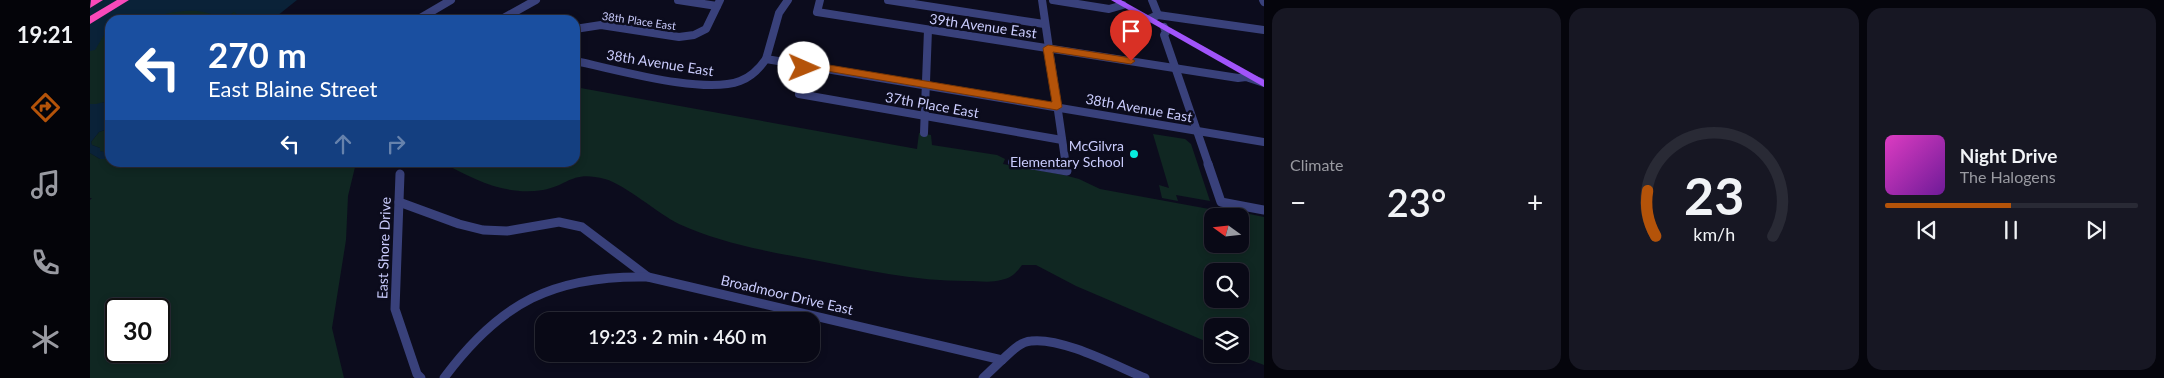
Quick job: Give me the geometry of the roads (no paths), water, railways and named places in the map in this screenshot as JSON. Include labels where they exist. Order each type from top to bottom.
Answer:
[{"type":"highway","points":[[90,5],[98,0]]},
{"type":"highway","points":[[90,21],[124,0]]},
{"type":"main road","points":[[1119,2],[1153,17],[1164,27],[1263,83]]},
{"type":"street","points":[[426,15],[451,0]]},
{"type":"street","points":[[509,15],[536,0]]},
{"type":"street","points":[[678,0],[718,3]]},
{"type":"street","points":[[766,58],[779,13],[788,0]]},
{"type":"street","points":[[817,12],[820,0]]},
{"type":"street","points":[[888,0],[1044,24]]},
{"type":"street","points":[[1012,162],[1067,171],[1042,0]]},
{"type":"street","points":[[1053,0],[1109,9],[1119,2]]},
{"type":"street","points":[[1152,0],[1153,17],[1264,30]]},
{"type":"street","name":"38th Place East","points":[[580,28],[601,25],[679,37],[700,32],[708,26],[718,3]]},
{"type":"street","name":"39th Avenue East","points":[[817,12],[1238,78],[1246,77],[1263,83]]},
{"type":"street","points":[[1164,27],[1166,32],[1164,35],[1222,202],[1264,210]]},
{"type":"street","points":[[924,133],[928,30]]},
{"type":"street","name":"38th Avenue East","points":[[580,63],[714,86],[743,80],[754,73],[766,58],[1264,142]]},
{"type":"street","name":"37th Place East","points":[[805,64],[798,94],[1062,140]]},
{"type":"street","name":"East Shore Drive","points":[[400,174],[395,309],[417,374],[421,378]]},
{"type":"street","points":[[399,202],[479,229],[497,231],[554,221],[569,222],[582,227],[648,277]]},
{"type":"street","points":[[609,276],[620,267],[621,260],[617,254]]},
{"type":"street","name":"Broadmoor Drive East","points":[[444,378],[456,360],[475,338],[510,309],[558,286],[585,279],[609,276],[648,277],[1002,360]]},
{"type":"street","points":[[983,378],[1018,345],[1030,341],[1043,342],[1083,353],[1145,378]]},
{"type":"water","points":[[90,0],[297,0],[278,15],[238,15],[234,12],[230,15],[213,15],[198,11],[188,11],[161,15],[105,15],[105,34],[95,50],[90,51]]},
{"type":"water","points":[[105,102],[105,130],[99,132],[91,142],[92,145],[100,148],[100,151],[105,152],[105,159],[100,159],[90,153],[90,104]]},
{"type":"place","name":"McGilvra Elementary School","points":[[1134,154]]}]
